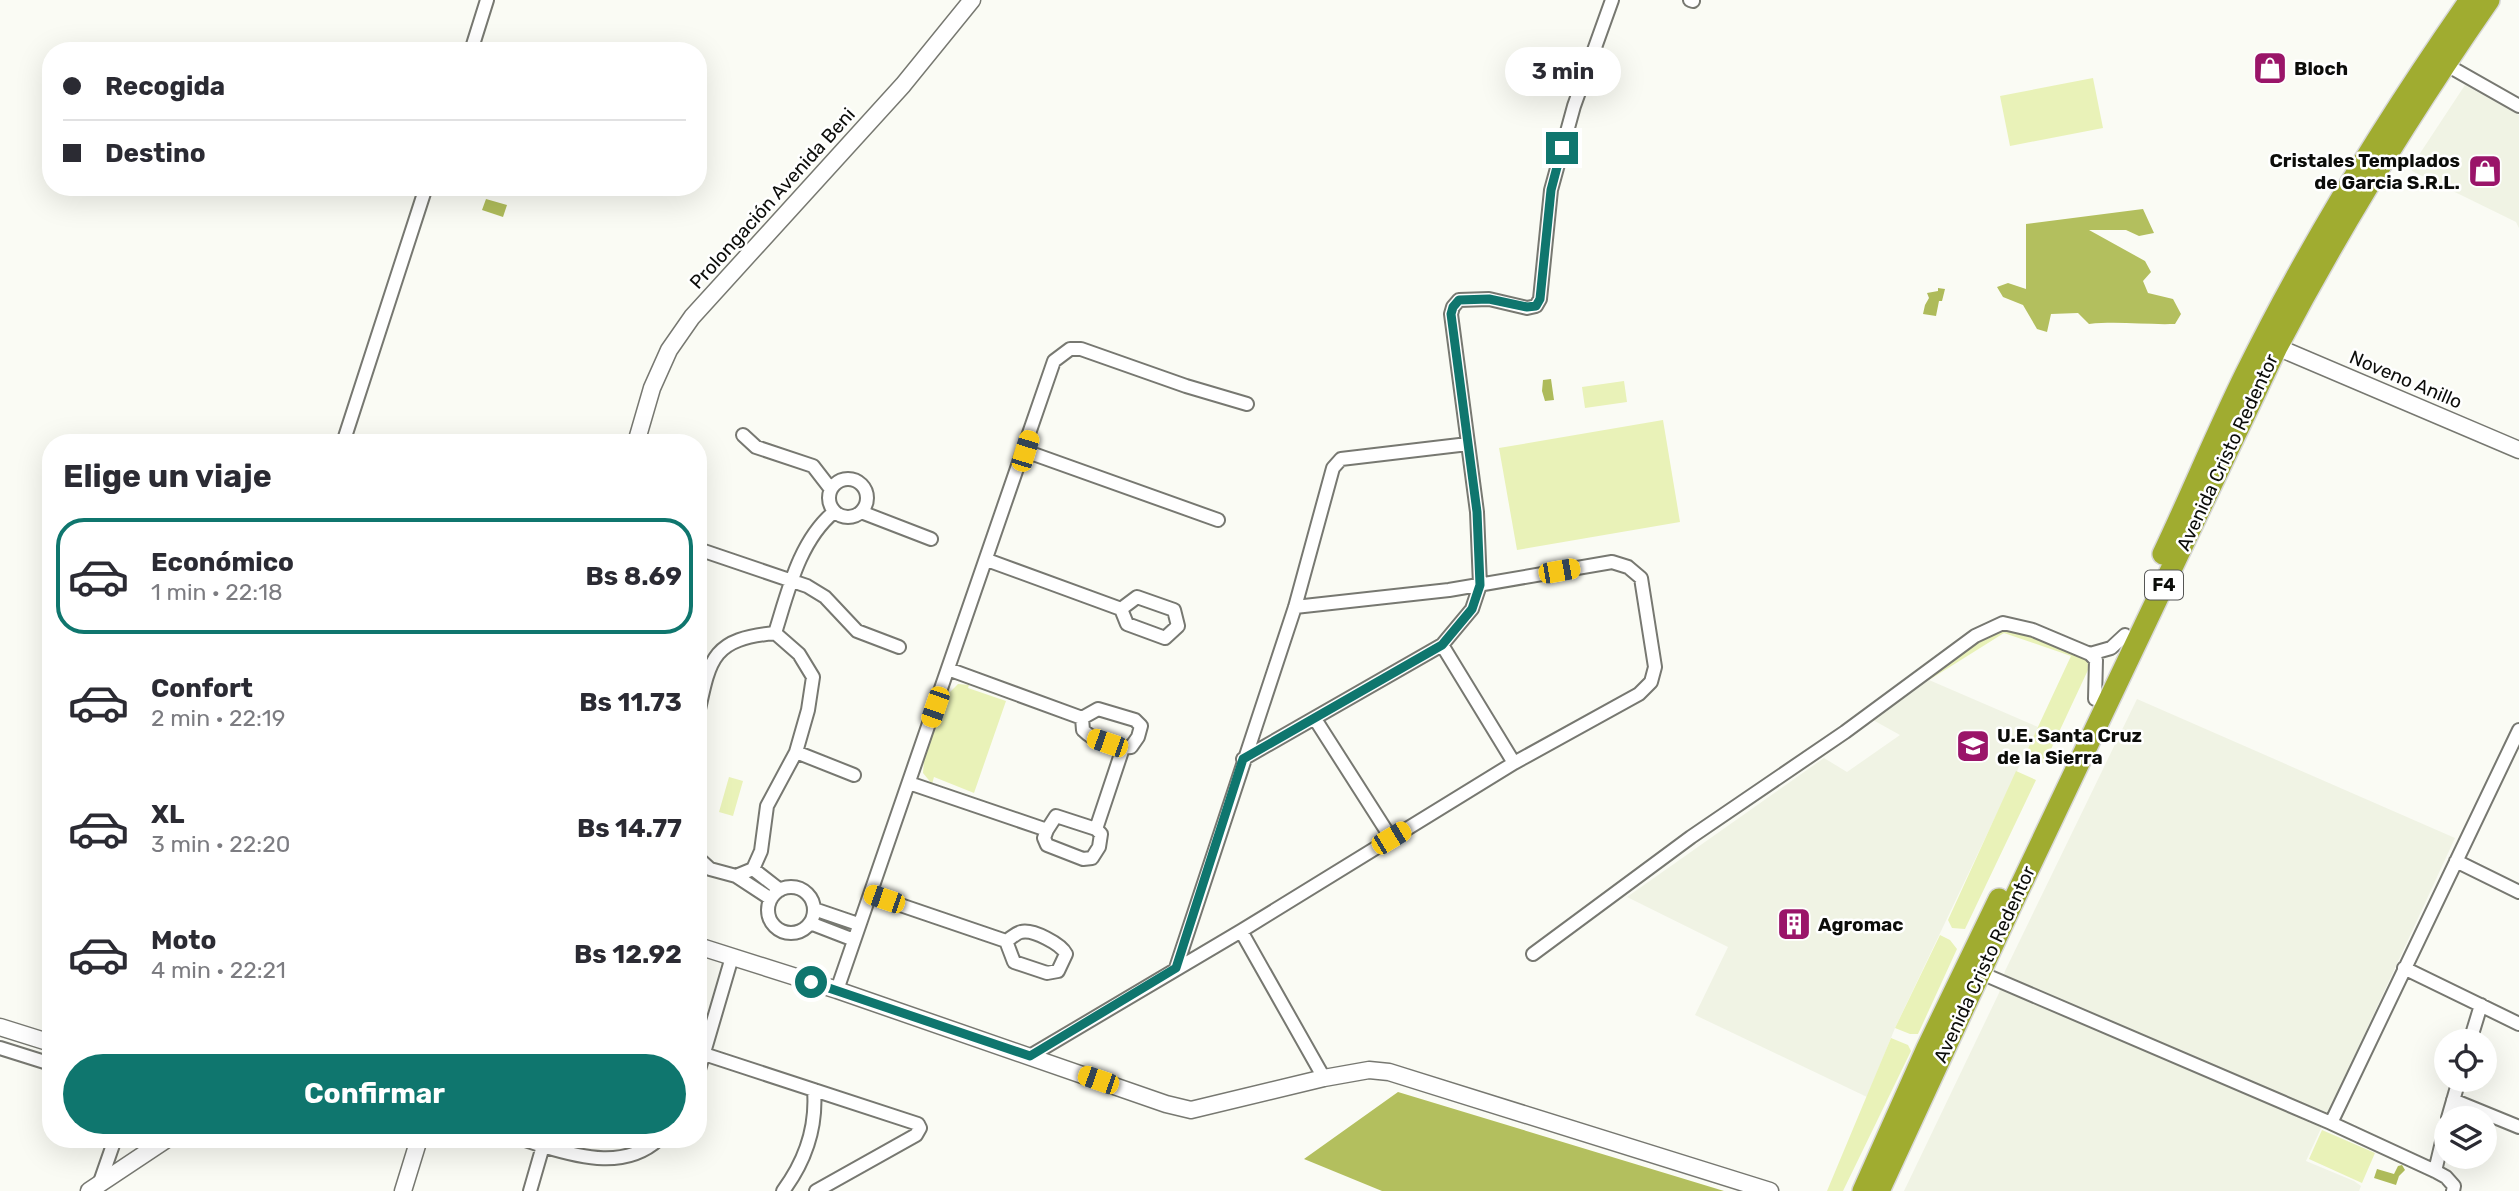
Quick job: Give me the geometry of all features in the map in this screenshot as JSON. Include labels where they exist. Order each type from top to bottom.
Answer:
[{"type":"highway","name":"Avenida Cristo Redentor","points":[[1863,1191],[1927,1048],[2095,699],[2245,375],[2344,196],[2470,0]]},
{"type":"highway","name":"Avenida Cristo Redentor","points":[[1879,1191],[2277,347],[2325,260],[2445,64],[2489,0]]},
{"type":"street","points":[[474,42],[487,0]]},
{"type":"street","name":"Prolongación Avenida Beni","points":[[639,434],[652,388],[669,350],[692,317],[903,85],[972,0]]},
{"type":"street","points":[[1243,759],[1442,645],[1472,609],[1480,585],[1477,512],[1451,314],[1459,300],[1489,299],[1527,307],[1536,306],[1540,299],[1551,190],[1574,106],[1612,0]]},
{"type":"street","points":[[2445,64],[2519,106]]},
{"type":"street","points":[[346,434],[423,196]]},
{"type":"street","name":"Noveno Anillo","points":[[2277,347],[2519,450]]},
{"type":"street","points":[[837,990],[1055,361],[1070,349],[1081,349],[1247,404]]},
{"type":"street","points":[[743,435],[756,447],[813,466],[830,488]]},
{"type":"street","points":[[1176,968],[1295,607],[1333,468],[1341,459],[1468,444]]},
{"type":"street","points":[[1025,451],[1218,520]]},
{"type":"street","points":[[847,478],[860,482],[867,500],[861,512],[851,517],[834,512],[828,501],[830,488],[847,478]]},
{"type":"street","points":[[775,633],[791,581],[806,547],[825,519],[834,512]]},
{"type":"street","points":[[861,512],[931,539]]},
{"type":"street","points":[[707,552],[807,586],[825,597],[857,631],[899,647]]},
{"type":"street","points":[[986,561],[1121,609]]},
{"type":"street","points":[[1030,1056],[1241,931],[1514,763],[1639,694],[1651,682],[1655,667],[1641,578],[1628,567],[1612,562],[1480,585],[1295,607]]},
{"type":"street","points":[[1533,954],[1691,837],[1845,732],[1975,636],[2003,623],[2032,630],[2090,654],[2096,660],[2095,699]]},
{"type":"street","points":[[707,664],[727,643],[745,636],[775,633],[799,654],[813,677],[808,710],[796,752],[766,806],[761,851],[753,869],[736,876]]},
{"type":"street","points":[[2090,654],[2110,648],[2125,635]]},
{"type":"street","points":[[1442,645],[1514,763]]},
{"type":"street","points":[[948,669],[1082,718],[1098,709],[1135,720],[1141,726],[1138,737],[1130,747],[1123,748],[1091,738],[1083,730],[1082,718]]},
{"type":"street","points":[[1315,719],[1391,838]]},
{"type":"street","points":[[2331,1123],[2519,730]]},
{"type":"street","points":[[1096,829],[1123,748]]},
{"type":"street","points":[[796,752],[854,775]]},
{"type":"street","points":[[909,783],[1047,830]]},
{"type":"street","points":[[1056,816],[1096,829],[1101,834],[1099,847],[1092,858],[1083,859],[1046,845],[1044,838],[1047,830],[1056,816]]},
{"type":"street","points":[[2456,860],[2519,892]]},
{"type":"street","points":[[707,866],[775,894]]},
{"type":"street","points":[[753,869],[775,894]]},
{"type":"street","points":[[788,887],[803,890],[814,909],[810,923],[798,932],[783,931],[771,921],[768,914],[775,894],[788,887]]},
{"type":"street","points":[[871,895],[1006,942],[1014,962],[1047,973],[1058,971],[1066,954],[1056,943],[1028,932],[1021,932],[1006,942]]},
{"type":"street","points":[[814,909],[858,924]]},
{"type":"street","points":[[810,923],[854,940]]},
{"type":"street","points":[[1241,931],[1324,1078]]},
{"type":"street","points":[[707,949],[837,990],[1166,1104],[1191,1110],[1324,1078],[1369,1070],[1389,1072],[1770,1191]]},
{"type":"street","points":[[707,1044],[732,957]]},
{"type":"street","points":[[2404,968],[2519,1024]]},
{"type":"street","points":[[1981,973],[2331,1123],[2435,1171],[2446,1177],[2455,1189]]},
{"type":"street","points":[[2474,1029],[2481,1006]]},
{"type":"street","points":[[0,1027],[42,1040]]},
{"type":"street","points":[[0,1048],[42,1061]]},
{"type":"street","points":[[707,1055],[914,1121],[920,1128],[916,1135],[816,1191]]},
{"type":"street","points":[[783,1191],[803,1160],[809,1144],[815,1115],[814,1090]]},
{"type":"street","points":[[2451,1106],[2455,1092]]},
{"type":"street","points":[[2453,1100],[2519,1127]]},
{"type":"street","points":[[94,1186],[111,1148]]},
{"type":"street","points":[[94,1186],[153,1148]]},
{"type":"street","points":[[403,1191],[416,1148]]},
{"type":"street","points":[[530,1191],[543,1148]]},
{"type":"street","points":[[551,1148],[580,1156],[606,1159],[641,1152],[647,1148]]},
{"type":"shaded area","points":[[2093,78],[2103,128],[2010,146],[2000,96]]},
{"type":"shaded area","points":[[2465,85],[2519,115],[2519,228],[2516,222],[2412,171],[2411,167]]},
{"type":"shaded area","points":[[486,199],[507,205],[503,217],[482,210]]},
{"type":"shaded area","points":[[2143,209],[2154,233],[2139,236],[2126,230],[2089,230],[2145,261],[2151,272],[2143,281],[2148,293],[2173,299],[2181,314],[2175,324],[2089,324],[2078,313],[2051,314],[2047,332],[2037,329],[2023,305],[2003,297],[1997,287],[2008,283],[2026,289],[2026,224]]},
{"type":"shaded area","points":[[1938,288],[1945,289],[1936,316],[1923,314],[1929,298],[1927,293],[1938,291]]},
{"type":"shaded area","points":[[1551,379],[1554,400],[1545,401],[1543,380]]},
{"type":"shaded area","points":[[1624,381],[1627,402],[1585,408],[1582,387]]},
{"type":"shaded area","points":[[1663,420],[1680,522],[1517,550],[1499,448]]},
{"type":"shaded area","points":[[2001,629],[2024,631],[2086,656],[2089,662],[2088,670],[2045,762],[2040,764],[2024,757],[2071,656],[2004,633],[1929,680],[1924,678],[1987,635]]},
{"type":"shaded area","points":[[1929,680],[2038,727],[1895,1028],[1867,1097],[1695,1015],[1728,947],[1627,897],[1824,758],[1847,772],[1900,735],[1873,720]]},
{"type":"shaded area","points":[[958,684],[969,685],[968,688],[1006,701],[974,793],[934,777],[932,784],[923,773],[924,760],[946,696]]},
{"type":"shaded area","points":[[2137,699],[2455,838],[2306,1161],[2354,1181],[2361,1186],[2359,1191],[1904,1191],[1999,993],[2005,971]]},
{"type":"shaded area","points":[[2016,771],[2036,780],[1965,929],[1952,928],[1948,920]]},
{"type":"shaded area","points":[[729,777],[743,781],[733,816],[719,812]]},
{"type":"shaded area","points":[[1940,935],[1950,940],[1957,949],[1918,1034],[1910,1034],[1895,1028]]},
{"type":"shaded area","points":[[1891,1038],[1908,1045],[1911,1051],[1843,1191],[1827,1191]]},
{"type":"shaded area","points":[[1398,1092],[1724,1191],[1382,1191],[1304,1159]]},
{"type":"shaded area","points":[[2322,1130],[2375,1153],[2362,1183],[2309,1159]]},
{"type":"shaded area","points":[[2402,1165],[2405,1170],[2396,1185],[2374,1178],[2377,1169],[2394,1174],[2398,1166]]},
{"type":"place","name":"Bloch","points":[[2270,68]]},
{"type":"place","name":"Cristales Templados de Garcia S.R.L.","points":[[2485,171]]},
{"type":"place","name":"U.E. Santa Cruz de la Sierra","points":[[1973,746]]},
{"type":"place","name":"Agromac","points":[[1794,924]]},
{"type":"route","points":[[811,982],[1030,1056],[1176,968],[1243,759],[1442,645],[1472,609],[1480,585],[1477,512],[1451,314],[1459,300],[1489,299],[1527,307],[1536,306],[1540,299],[1551,190],[1562,148]]}]
